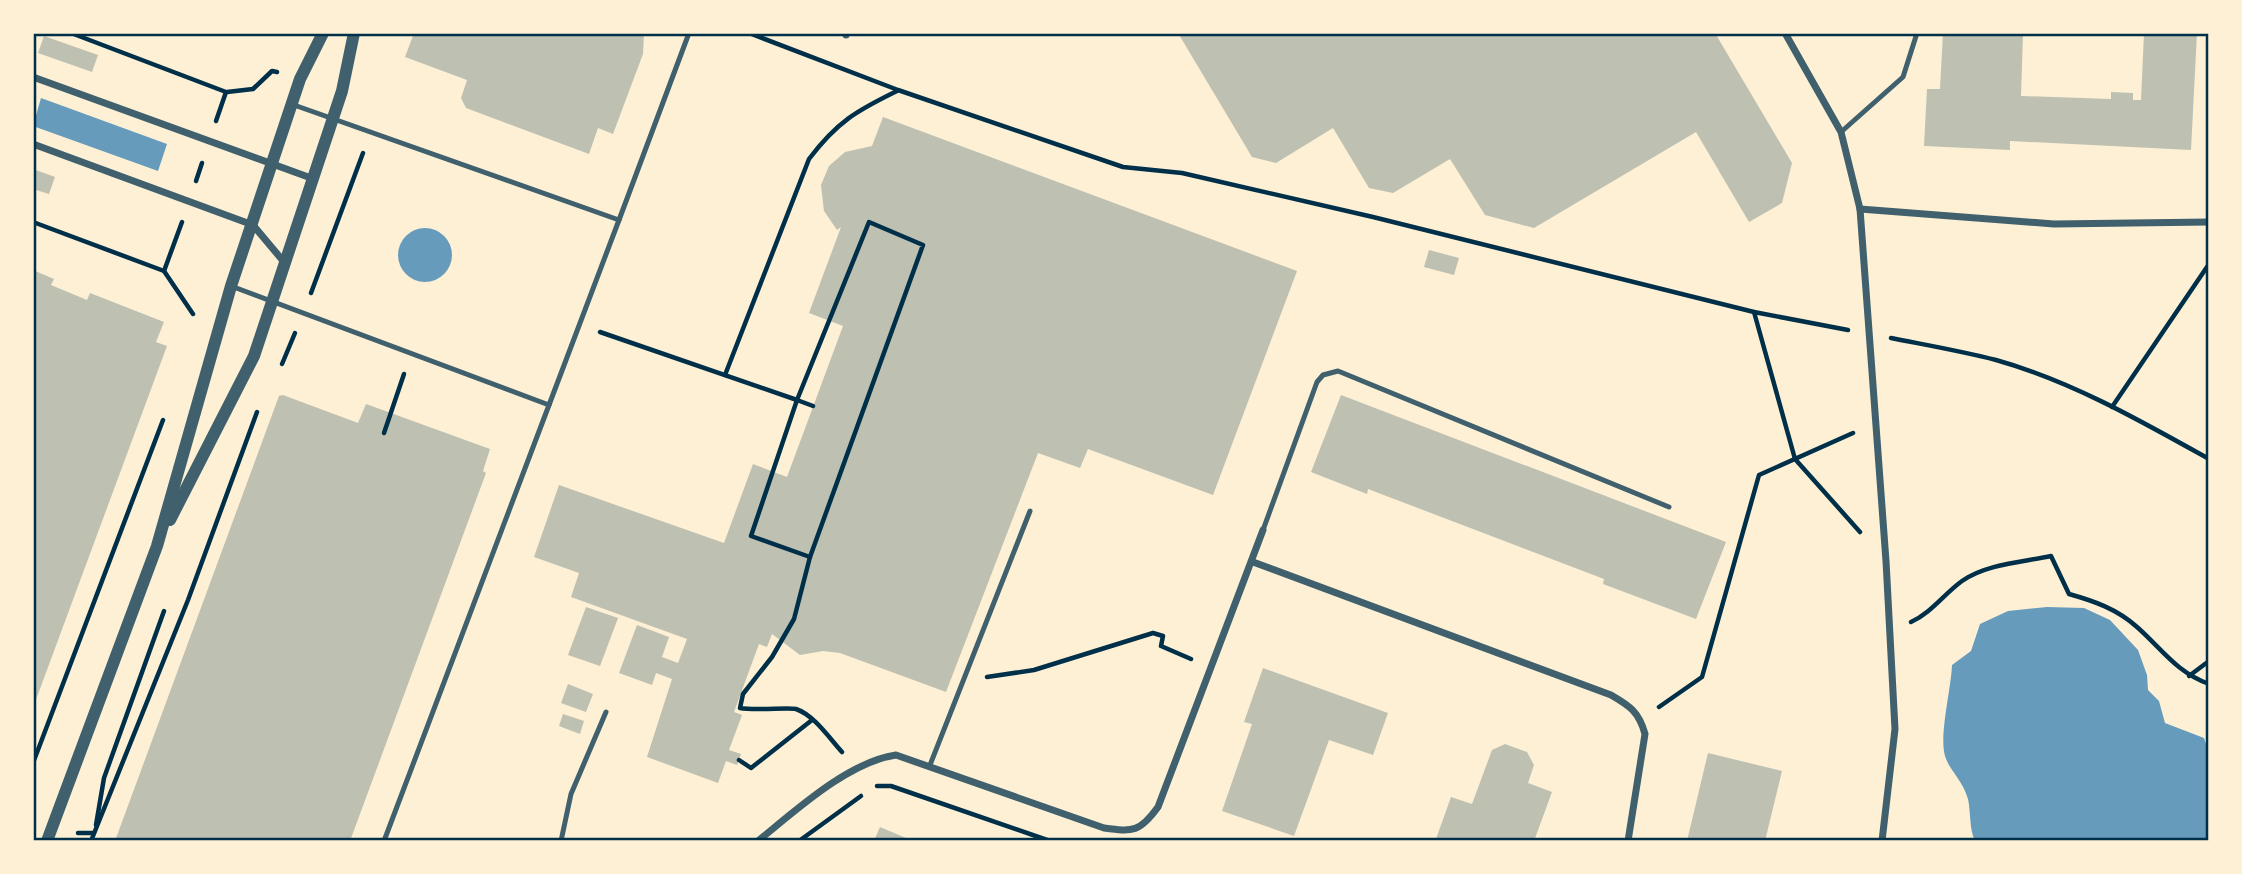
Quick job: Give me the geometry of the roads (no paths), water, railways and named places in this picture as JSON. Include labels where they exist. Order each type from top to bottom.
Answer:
[{"type":"street","points":[[47,841],[157,546],[230,286],[294,105],[300,79],[323,33]]},
{"type":"street","points":[[157,546],[254,356],[311,178],[333,119],[354,33]]},
{"type":"street","points":[[1785,33],[1841,132],[1860,209],[1886,561],[1895,729],[1887,817],[1882,841]]},
{"type":"street","points":[[33,77],[311,178]]},
{"type":"street","points":[[33,144],[253,225],[284,262]]},
{"type":"street","points":[[1860,209],[2054,225],[2209,222]]},
{"type":"street","points":[[758,841],[857,768],[878,757],[896,755],[913,758],[1104,828],[1131,832],[1147,822],[1158,807],[1263,530]]},
{"type":"street","points":[[1252,562],[1516,663],[1611,695],[1632,707],[1640,717],[1645,734],[1628,841]]},
{"type":"lane","points":[[384,841],[689,33]]},
{"type":"lane","points":[[1841,132],[1903,77],[1917,33]]},
{"type":"lane","points":[[294,105],[619,220]]},
{"type":"lane","points":[[230,286],[549,405]]},
{"type":"lane","points":[[1263,530],[1317,382],[1323,375],[1338,370],[1669,507]]},
{"type":"lane","points":[[930,765],[1030,511]]},
{"type":"lane","points":[[561,841],[571,794],[606,712]]},
{"type":"water","points":[[41,98],[167,144],[158,171],[33,126]]},
{"type":"water","points":[[425,228],[444,236],[452,255],[444,274],[425,282],[406,274],[398,255],[406,236]]},
{"type":"water","points":[[2047,607],[2084,608],[2110,620],[2138,650],[2147,675],[2148,690],[2159,701],[2165,723],[2204,738],[2209,753],[2209,841],[1975,841],[1968,799],[1945,756],[1944,725],[1952,665],[1971,651],[1980,624],[2008,611]]}]
